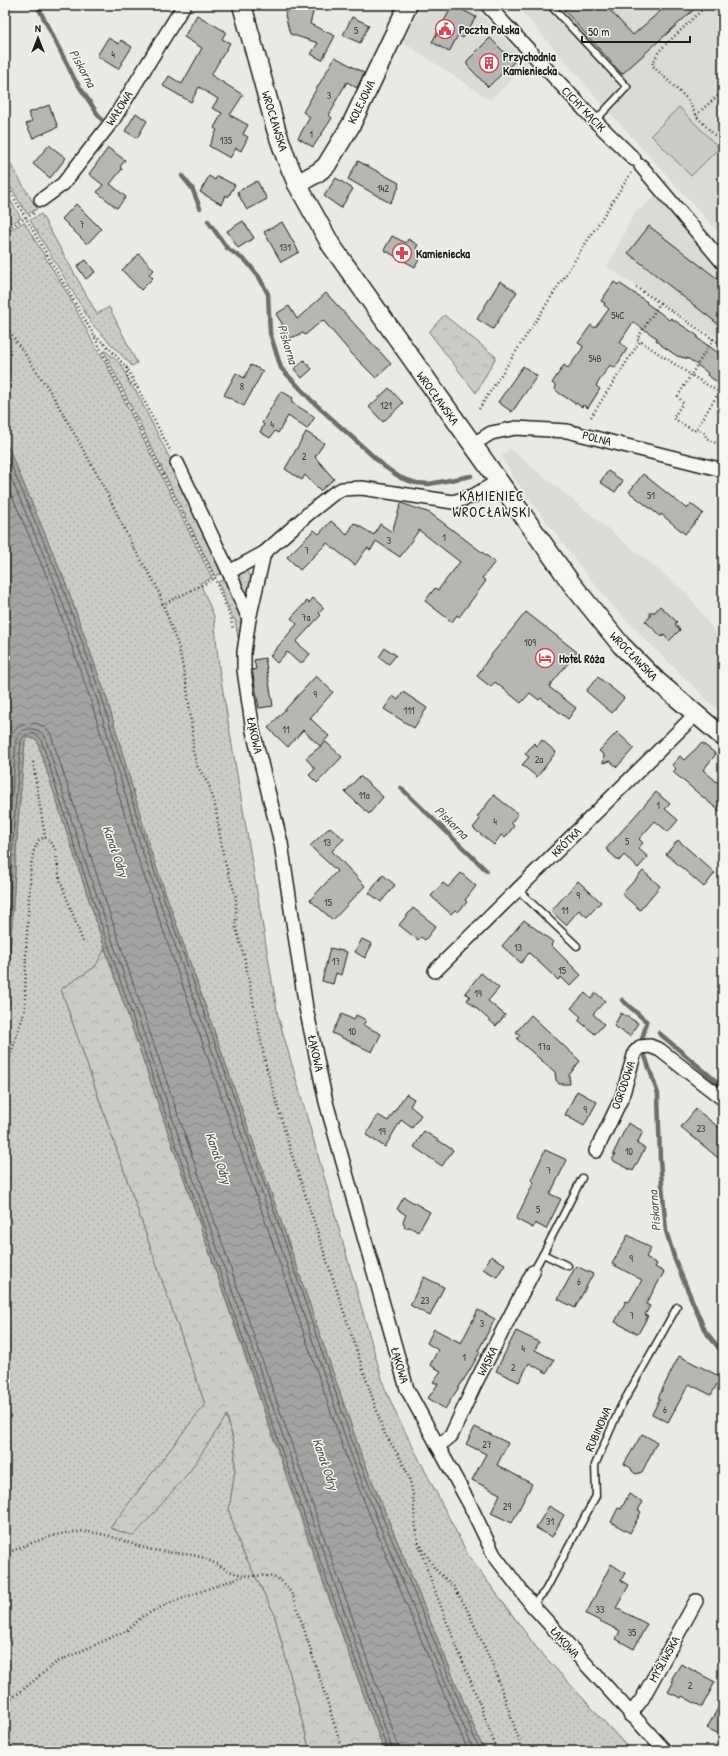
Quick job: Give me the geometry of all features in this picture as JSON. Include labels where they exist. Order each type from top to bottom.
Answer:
[{"type":"main road","name":"WROCŁAWSKA","points":[[242,5],[276,129],[297,184],[330,246],[571,583],[621,645],[657,681],[723,737]]},
{"type":"main road","name":"KOLEJOWA","points":[[297,184],[317,173],[326,166],[351,125],[408,5]]},
{"type":"street","name":"WAŁOWA","points":[[41,200],[63,184],[113,120],[184,5]]},
{"type":"street","name":"CICHY KĄCIK","points":[[487,5],[636,165],[723,263]]},
{"type":"street","name":"POLNA","points":[[472,445],[491,433],[516,428],[567,431],[723,470]]},
{"type":"street","points":[[177,463],[229,572],[249,619]]},
{"type":"street","points":[[229,572],[264,553],[308,514],[333,494],[342,489],[362,488],[453,502],[473,496],[499,481]]},
{"type":"street","name":"ŁĄKOWA","points":[[264,553],[249,619],[244,652],[244,670],[253,731],[281,843],[306,1008],[326,1102],[407,1389],[494,1555],[532,1606],[630,1715],[665,1751]]},
{"type":"street","name":"KRÓTKA","points":[[435,971],[696,714]]},
{"type":"street","name":"OGRODOWA","points":[[596,1151],[622,1097],[634,1052],[640,1047],[650,1046],[660,1050],[723,1099]]},
{"type":"street","name":"WĄSKA","points":[[438,1446],[452,1436],[475,1384],[533,1272]]},
{"type":"street","name":"MYŚLIWSKA","points":[[630,1715],[642,1699],[696,1601]]},
{"type":"lane","points":[[550,5],[627,87],[595,121]]},
{"type":"lane","points":[[518,890],[577,946]]},
{"type":"lane","points":[[533,1272],[582,1178]]},
{"type":"lane","points":[[543,1254],[568,1266]]},
{"type":"lane","name":"RUBINOWA","points":[[532,1606],[545,1591],[596,1496],[595,1465],[620,1408],[677,1307]]},
{"type":"path","points":[[707,5],[659,51],[652,65],[687,99],[696,115],[723,144]]},
{"type":"path","points":[[696,115],[723,91]]},
{"type":"path","points":[[479,409],[636,165]]},
{"type":"path","points":[[5,182],[93,334],[215,579],[231,619],[233,634]]},
{"type":"path","points":[[5,230],[26,218]]},
{"type":"path","points":[[636,287],[723,346]]},
{"type":"path","points":[[660,303],[637,339],[691,375],[723,394]]},
{"type":"path","points":[[5,325],[52,394],[103,485],[132,545],[156,585],[162,605],[179,648],[183,662],[192,728],[193,751],[197,766],[209,786],[215,805],[224,859],[236,897],[236,928],[244,956],[256,1023],[266,1066],[290,1152],[384,1433],[405,1467],[412,1489],[418,1542],[498,1751]]},
{"type":"path","points":[[93,334],[109,348],[127,368],[177,463]]},
{"type":"path","points":[[714,339],[678,396],[683,403],[673,418],[694,431],[719,392]]},
{"type":"path","points":[[591,418],[640,341]]},
{"type":"path","points":[[127,368],[126,375],[129,381],[133,386],[139,389]]},
{"type":"path","points":[[697,428],[705,433],[706,438],[723,447]]},
{"type":"path","points":[[162,605],[215,579]]},
{"type":"path","points":[[33,762],[45,837],[55,848],[60,880],[83,942]]},
{"type":"path","points":[[5,1072],[25,1009],[26,950],[31,865],[34,850],[39,840],[45,837]]},
{"type":"path","points":[[5,1102],[7,1114],[5,1136]]},
{"type":"path","points":[[5,1554],[43,1539],[74,1532],[99,1532],[137,1546],[162,1552],[201,1557],[232,1572],[243,1575],[277,1578],[284,1584],[294,1598],[343,1751]]},
{"type":"path","points":[[418,1542],[435,1569],[454,1587],[467,1609],[494,1668],[523,1751]]},
{"type":"path","points":[[5,1704],[57,1662],[128,1630],[143,1616],[167,1604],[243,1575]]},
{"type":"shaded area","points":[[422,5],[473,5],[528,64],[490,100],[403,42]]},
{"type":"shaded area","points":[[516,5],[723,5],[723,237],[611,114]]},
{"type":"shaded area","points":[[656,195],[723,276],[723,342],[607,267],[637,208],[640,210]]},
{"type":"shaded area","points":[[509,448],[688,594],[723,644],[723,715],[613,606],[584,571],[513,477],[502,457]]},
{"type":"green space","points":[[679,107],[719,148],[691,176],[651,135]]},
{"type":"green space","points":[[5,155],[37,209],[27,214],[5,178]]},
{"type":"green space","points":[[5,191],[21,218],[7,226],[10,230],[24,222],[70,298],[99,354],[101,354],[212,578],[200,583],[214,616],[219,668],[278,1016],[384,1386],[397,1416],[468,1555],[536,1647],[631,1751],[484,1751],[361,1454],[150,849],[106,696],[64,579],[5,440]]},
{"type":"green space","points":[[41,214],[97,314],[109,307],[137,363],[132,366],[92,324],[30,220]]},
{"type":"green space","points":[[444,315],[496,357],[476,393],[429,332]]},
{"type":"green space","points":[[104,351],[106,351],[121,364],[124,369],[129,384],[136,391],[226,571],[215,576]]},
{"type":"green space","points":[[245,570],[251,576],[251,595],[247,607],[237,580],[238,576]]},
{"type":"green space","points":[[228,578],[239,608],[241,622],[238,638],[235,619],[233,619],[218,582]]},
{"type":"green space","points":[[28,737],[37,740],[105,949],[95,967],[61,989],[205,1404],[110,1528],[190,1471],[226,1415],[235,1447],[235,1470],[229,1511],[241,1548],[274,1613],[310,1751],[5,1751],[5,1002],[8,988],[18,822],[25,741]]},
{"type":"green space","points":[[105,949],[315,1560],[384,1751],[310,1751],[274,1613],[241,1548],[229,1511],[235,1470],[235,1447],[227,1415],[190,1471],[134,1536],[110,1528],[205,1404],[61,989],[95,967]]},
{"type":"water","name":"Kanał Odry","points":[[5,440],[64,579],[106,696],[150,849],[361,1454],[484,1751],[384,1751],[333,1609],[142,1056],[88,898],[37,740],[28,737],[25,741],[18,822],[8,988],[5,1002]]},
{"type":"building","points":[[288,5],[315,5],[310,24],[335,36],[322,60],[311,54],[318,43],[290,34],[285,15]]},
{"type":"building","points":[[453,5],[476,17],[463,38],[458,35],[449,52],[432,42]]},
{"type":"building","points":[[570,5],[605,5],[633,35],[667,5],[699,5],[622,74],[564,10]]},
{"type":"building","points":[[197,15],[226,32],[222,39],[230,43],[211,75],[243,95],[230,115],[248,125],[243,134],[248,137],[241,151],[236,148],[230,158],[209,146],[217,130],[214,128],[222,113],[212,108],[218,99],[199,87],[191,102],[163,86],[169,76],[182,84],[202,48],[184,37]]},
{"type":"building","points":[[352,17],[369,25],[360,43],[343,35]]},
{"type":"building","points":[[108,38],[119,44],[121,40],[132,47],[118,69],[97,56]]},
{"type":"building","name":"Przychodnia Kamieniecka","points":[[490,38],[514,62],[488,87],[467,65],[467,61]]},
{"type":"building","points":[[335,57],[364,73],[357,88],[347,82],[329,115],[332,118],[313,147],[298,138],[310,117],[303,112]]},
{"type":"building","points":[[49,105],[58,127],[33,138],[26,124],[32,121],[28,113]]},
{"type":"building","points":[[136,113],[147,121],[137,138],[125,131]]},
{"type":"building","points":[[49,145],[66,158],[50,178],[33,164]]},
{"type":"building","points":[[108,148],[125,160],[120,167],[122,169],[110,184],[126,197],[117,208],[97,192],[103,185],[89,174]]},
{"type":"building","points":[[358,161],[399,183],[399,187],[390,203],[348,179]]},
{"type":"building","points":[[209,176],[215,180],[217,176],[235,185],[228,197],[226,195],[221,204],[200,192]]},
{"type":"building","points":[[336,178],[353,189],[341,208],[324,196]]},
{"type":"building","points":[[257,181],[267,199],[247,210],[237,192]]},
{"type":"building","points":[[76,204],[101,229],[87,244],[62,219]]},
{"type":"building","points":[[243,221],[254,238],[238,248],[227,231]]},
{"type":"building","points":[[282,222],[299,252],[281,262],[264,232]]},
{"type":"building","points":[[649,226],[723,283],[723,328],[628,253]]},
{"type":"building","points":[[392,236],[406,243],[408,239],[418,245],[416,248],[423,252],[415,267],[384,250]]},
{"type":"building","points":[[139,254],[154,270],[149,274],[153,278],[141,290],[122,270]]},
{"type":"building","points":[[86,260],[95,272],[86,279],[77,266]]},
{"type":"building","points":[[500,281],[517,292],[493,329],[477,319]]},
{"type":"building","points":[[614,282],[618,285],[619,283],[647,302],[646,303],[669,320],[671,318],[698,336],[697,338],[723,356],[723,386],[707,375],[708,373],[689,359],[677,356],[661,345],[656,340],[657,338],[633,322],[620,342],[627,349],[615,368],[610,365],[597,384],[596,386],[600,389],[588,408],[583,405],[582,407],[576,404],[559,393],[555,389],[556,386],[552,383],[564,365],[568,368],[582,349],[583,346],[578,343],[591,325],[595,328],[609,309],[604,305],[605,303],[601,301]]},
{"type":"building","points":[[326,293],[391,364],[376,378],[351,353],[323,320],[305,335],[303,333],[286,340],[280,326],[283,325],[276,314],[289,306],[297,319]]},
{"type":"building","points":[[304,360],[312,369],[302,378],[294,369]]},
{"type":"building","points":[[251,365],[263,371],[244,406],[224,395],[236,373],[244,378]]},
{"type":"building","points":[[523,366],[537,376],[512,412],[498,402]]},
{"type":"building","points":[[389,388],[403,403],[383,422],[369,407]]},
{"type":"building","points":[[281,391],[293,398],[291,402],[315,417],[307,429],[288,416],[278,433],[275,431],[270,438],[260,432],[264,425],[262,423]]},
{"type":"building","points":[[306,432],[324,443],[315,457],[334,479],[320,491],[305,475],[302,480],[285,469]]},
{"type":"building","points":[[608,471],[623,481],[615,492],[600,482]]},
{"type":"building","points":[[643,474],[687,509],[691,504],[703,513],[685,534],[661,514],[660,516],[629,492]]},
{"type":"building","points":[[401,503],[430,513],[495,562],[482,578],[486,581],[459,617],[457,615],[452,622],[425,601],[435,588],[438,590],[460,562],[419,530],[400,557],[376,541],[371,550],[367,548],[355,565],[327,543],[300,570],[287,557],[314,530],[319,534],[331,521],[347,535],[354,523],[374,535],[380,524],[392,532]]},
{"type":"building","points":[[313,598],[324,608],[319,613],[321,615],[296,642],[310,654],[303,662],[298,662],[287,652],[277,663],[270,656],[297,624],[291,618],[307,601],[309,603]]},
{"type":"building","points":[[660,606],[677,622],[675,624],[680,630],[669,641],[664,635],[662,637],[645,621],[650,617],[650,612],[655,612]]},
{"type":"building","name":"Hotel Róża","points":[[526,612],[577,652],[549,687],[576,708],[568,719],[541,698],[539,700],[530,693],[521,703],[495,682],[491,687],[477,676],[488,659]]},
{"type":"building","points":[[385,648],[396,655],[389,664],[379,657]]},
{"type":"building","points":[[265,658],[273,706],[259,708],[252,670],[256,669],[254,660]]},
{"type":"building","points":[[316,676],[333,692],[310,718],[329,736],[320,746],[303,730],[288,747],[268,728]]},
{"type":"building","points":[[598,677],[624,698],[612,713],[586,691]]},
{"type":"building","points":[[403,692],[427,708],[414,728],[384,709],[393,696],[398,700]]},
{"type":"building","points":[[617,732],[634,748],[617,767],[610,761],[603,763],[604,755],[599,751]]},
{"type":"building","points":[[542,740],[556,752],[537,777],[522,765],[529,757],[525,754],[534,743],[537,746]]},
{"type":"building","points":[[326,742],[342,757],[317,783],[309,775],[315,769],[306,758]]},
{"type":"building","points":[[702,743],[716,754],[703,770],[723,787],[723,814],[673,772],[676,769],[672,765],[680,756],[684,760]]},
{"type":"building","points":[[360,776],[383,797],[369,814],[345,792]]},
{"type":"building","points":[[656,792],[670,804],[665,809],[678,820],[668,832],[655,821],[639,839],[643,843],[638,848],[648,857],[638,868],[624,855],[619,861],[606,849]]},
{"type":"building","points":[[494,795],[518,814],[511,823],[514,826],[505,838],[501,835],[494,845],[473,828],[480,819],[477,817]]},
{"type":"building","points":[[330,827],[344,839],[332,851],[365,886],[333,920],[310,900],[337,871],[310,846]]},
{"type":"building","points":[[678,840],[715,873],[704,887],[666,854]]},
{"type":"building","points":[[643,871],[660,886],[640,910],[622,894]]},
{"type":"building","points":[[461,873],[476,886],[465,900],[467,902],[458,912],[455,910],[451,914],[431,896],[443,883],[448,887]]},
{"type":"building","points":[[383,875],[395,885],[381,902],[369,893]]},
{"type":"building","points":[[578,881],[601,902],[587,917],[579,910],[566,925],[551,911]]},
{"type":"building","points":[[413,908],[436,926],[425,940],[421,937],[418,940],[399,925]]},
{"type":"building","points":[[524,920],[553,942],[551,945],[581,975],[570,986],[561,977],[558,980],[529,953],[521,963],[502,946]]},
{"type":"building","points":[[362,939],[372,944],[365,958],[355,952]]},
{"type":"building","points":[[330,948],[347,952],[341,975],[336,973],[333,984],[322,981]]},
{"type":"building","points":[[481,973],[499,988],[488,1001],[505,1015],[496,1026],[467,1000],[470,996],[465,993]]},
{"type":"building","points":[[585,993],[591,999],[596,993],[605,1001],[593,1014],[604,1024],[595,1034],[578,1020],[581,1017],[571,1008]]},
{"type":"building","points":[[621,1013],[638,1023],[630,1036],[614,1026]]},
{"type":"building","points":[[342,1014],[354,1020],[356,1015],[366,1020],[363,1025],[381,1034],[372,1052],[332,1033]]},
{"type":"building","points":[[531,1015],[580,1061],[569,1075],[570,1084],[559,1084],[556,1080],[555,1072],[517,1039],[520,1035],[516,1032]]},
{"type":"building","points":[[577,1091],[597,1102],[584,1126],[565,1115]]},
{"type":"building","points":[[406,1094],[414,1099],[410,1106],[421,1115],[412,1128],[401,1120],[385,1147],[366,1135],[378,1115],[388,1121]]},
{"type":"building","points":[[696,1109],[723,1131],[723,1162],[681,1127]]},
{"type":"building","points":[[628,1123],[643,1131],[637,1144],[645,1148],[633,1171],[612,1160],[615,1155],[613,1154]]},
{"type":"building","points":[[424,1131],[453,1150],[442,1166],[414,1147]]},
{"type":"building","points":[[545,1150],[567,1160],[550,1194],[561,1199],[546,1229],[535,1223],[533,1228],[516,1219],[534,1182],[531,1180]]},
{"type":"building","points":[[404,1197],[430,1212],[418,1232],[410,1227],[405,1228],[403,1221],[406,1215],[397,1209]]},
{"type":"building","points":[[628,1235],[651,1248],[646,1257],[657,1264],[655,1267],[664,1272],[646,1304],[650,1306],[645,1315],[648,1316],[638,1334],[615,1322],[626,1301],[629,1302],[642,1280],[612,1264]]},
{"type":"building","points":[[491,1256],[505,1264],[497,1277],[483,1269]]},
{"type":"building","points":[[576,1266],[593,1274],[575,1308],[558,1299]]},
{"type":"building","points":[[424,1277],[444,1287],[430,1316],[410,1305]]},
{"type":"building","points":[[478,1310],[495,1319],[478,1351],[480,1352],[445,1409],[428,1398],[438,1384],[433,1382],[441,1371],[430,1365],[438,1350],[427,1343],[434,1329],[461,1343]]},
{"type":"building","points":[[516,1331],[539,1342],[535,1350],[554,1360],[547,1373],[529,1363],[519,1382],[496,1371]]},
{"type":"building","points":[[679,1356],[721,1377],[711,1395],[689,1384],[668,1422],[652,1414],[660,1399],[658,1398]]},
{"type":"building","points":[[475,1427],[508,1443],[497,1465],[532,1484],[512,1523],[491,1513],[500,1494],[472,1480],[486,1454],[466,1444]]},
{"type":"building","points":[[642,1434],[657,1442],[642,1472],[636,1474],[631,1468],[624,1464]]},
{"type":"building","points":[[629,1494],[643,1502],[638,1510],[641,1512],[630,1533],[611,1522],[618,1508],[621,1509]]},
{"type":"building","points":[[549,1506],[564,1515],[552,1537],[536,1528]]},
{"type":"building","points":[[611,1564],[625,1573],[621,1580],[629,1585],[616,1608],[647,1624],[634,1649],[616,1639],[620,1631],[586,1614]]},
{"type":"building","points":[[681,1664],[715,1682],[702,1707],[682,1696],[681,1698],[668,1692],[673,1683],[672,1678]]},
{"type":"building","points":[[723,1699],[723,1736],[707,1728]]},
{"type":"waterway","name":"Piskorna","points":[[37,5],[75,80],[101,119]]},
{"type":"waterway","name":"Piskorna","points":[[182,176],[192,188],[200,208]]},
{"type":"waterway","name":"Piskorna","points":[[208,221],[227,248],[247,262],[259,277],[268,294],[270,333],[281,368],[312,401],[385,467],[401,478],[416,483],[429,484],[471,476]]},
{"type":"waterway","name":"Piskorna","points":[[401,788],[487,871]]},
{"type":"waterway","name":"Piskorna","points":[[622,1000],[647,1022],[642,1039]]},
{"type":"waterway","points":[[659,1033],[723,1087]]},
{"type":"waterway","name":"Piskorna","points":[[645,1056],[658,1094],[660,1160],[666,1231],[675,1260],[705,1331],[723,1353]]},
{"type":"place","name":"Poczta Polska","points":[[445,29]]},
{"type":"place","name":"Przychodnia Kamieniecka","points":[[489,63]]},
{"type":"place","name":"Kamieniecka","points":[[402,253]]},
{"type":"place","name":"Hotel Róża","points":[[545,658]]},
{"type":"district","name":"KAMIENIEC WROCŁAWSKI","points":[[492,504]]}]
